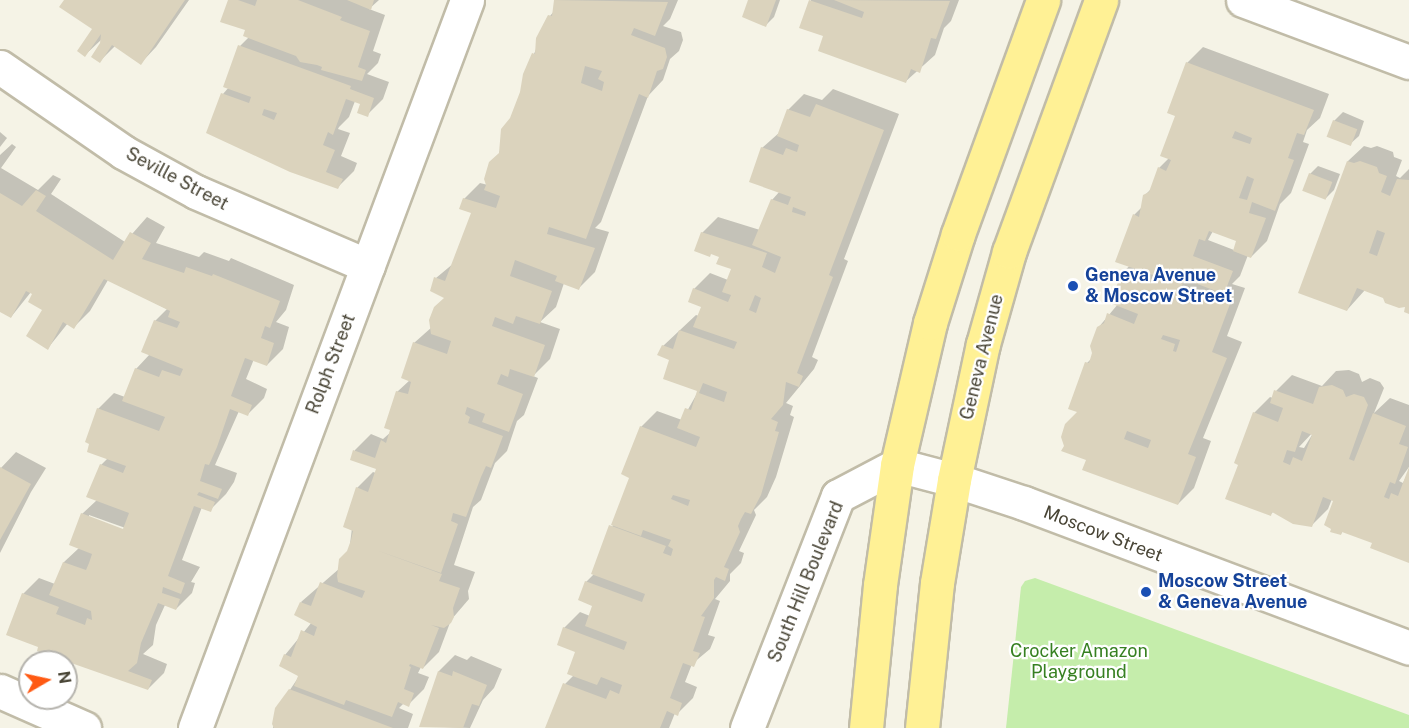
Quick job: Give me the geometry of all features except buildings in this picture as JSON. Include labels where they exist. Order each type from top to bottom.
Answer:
[{"type":"main road","points":[[866,728],[880,585],[897,465],[930,323],[958,234],[1043,0]]},
{"type":"main road","name":"Geneva Avenue","points":[[922,728],[937,583],[954,480],[983,344],[1009,252],[1101,0]]},
{"type":"street","name":"Rolph Street","points":[[195,728],[467,0]]},
{"type":"street","points":[[1243,0],[1409,62]]},
{"type":"street","name":"Seville Street","points":[[0,67],[123,152],[196,192],[368,266]]},
{"type":"street","name":"Moscow Street","points":[[897,465],[954,480],[1024,503],[1409,648]]},
{"type":"street","name":"South Hill Boulevard","points":[[747,728],[838,496],[897,465]]},
{"type":"street","points":[[0,690],[84,728]]},
{"type":"green space","name":"Crocker Amazon Playground","points":[[1035,578],[1409,715],[1409,728],[1006,728],[1021,587],[1025,581]]},
{"type":"place","name":"Geneva Avenue & Moscow Street","points":[[1073,286]]},
{"type":"place","name":"Moscow Street & Geneva Avenue","points":[[1146,592]]}]
